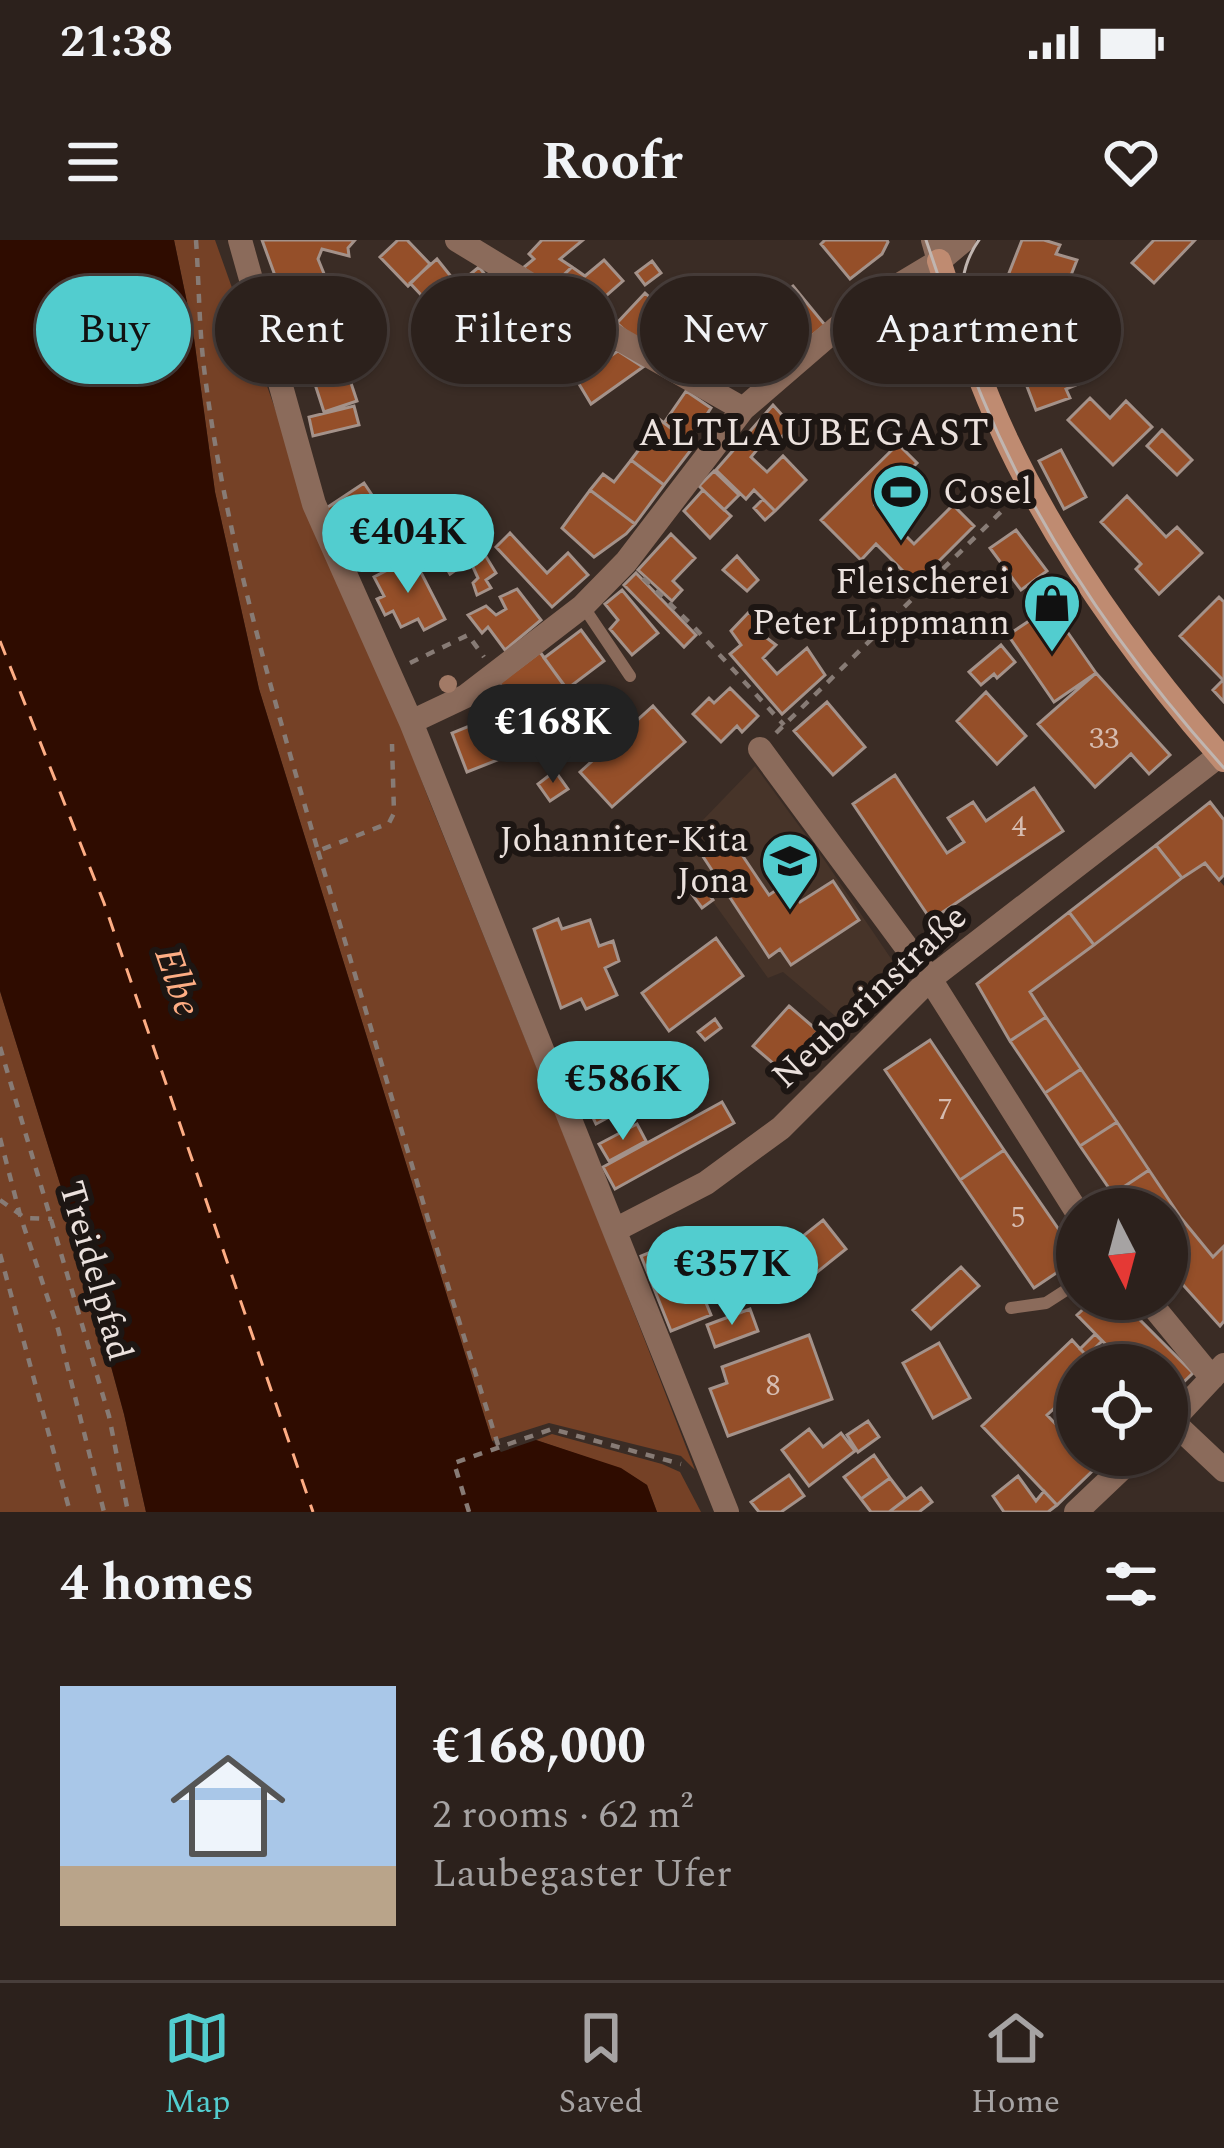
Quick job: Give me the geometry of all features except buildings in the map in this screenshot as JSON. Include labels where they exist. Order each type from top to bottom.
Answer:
[{"type":"main road","points":[[983,384],[1029,484],[1065,546],[1132,646],[1222,758]]},
{"type":"street","points":[[240,240],[314,504],[411,722],[728,1512]]},
{"type":"street","points":[[458,240],[743,409]]},
{"type":"street","points":[[411,722],[466,696],[583,606],[626,562],[743,409],[936,250],[964,240]]},
{"type":"street","points":[[760,749],[930,980],[1062,1188]]},
{"type":"street","name":"Neuberinstraße","points":[[615,1230],[706,1184],[781,1128],[930,980],[1222,758]]},
{"type":"street","points":[[1168,1320],[1218,1371],[1188,1404]]},
{"type":"street","points":[[1188,1439],[1224,1470]]},
{"type":"street","points":[[1076,1512],[1114,1476]]},
{"type":"lane","points":[[583,606],[630,676]]},
{"type":"lane","points":[[1011,1308],[1046,1303],[1056,1296]]},
{"type":"path","points":[[196,240],[204,367],[227,510],[273,696],[499,1448]]},
{"type":"path","points":[[760,749],[1029,484]]},
{"type":"path","points":[[626,562],[784,725]]},
{"type":"path","points":[[388,674],[469,635],[496,673]]},
{"type":"path","points":[[318,850],[389,823],[394,813],[392,742]]},
{"type":"path","name":"Treidelpfad","points":[[0,1047],[109,1416],[128,1512]]},
{"type":"path","points":[[0,1138],[58,1328],[104,1512]]},
{"type":"path","points":[[0,1200],[25,1218],[52,1219]]},
{"type":"path","points":[[0,1254],[70,1512]]},
{"type":"path","points":[[469,1512],[454,1463],[552,1430],[682,1465]]},
{"type":"shaded area","points":[[174,240],[215,240],[228,276],[215,276],[215,384],[266,384],[310,507],[378,665],[695,1470],[681,1456],[549,1423],[492,1441],[259,689],[215,492],[191,321],[191,276],[182,276]]},
{"type":"shaded area","name":"Johanniter-Kita Jona","points":[[755,766],[894,963],[897,985],[853,1031],[783,972],[768,978],[675,849]]},
{"type":"shaded area","points":[[1205,863],[1224,886],[1224,1246],[1213,1257],[1188,1227],[1188,1188],[1161,1188],[1030,992]]},
{"type":"shaded area","points":[[0,991],[70,1216],[146,1512],[0,1512]]},
{"type":"shaded area","points":[[552,1434],[680,1472],[701,1512],[657,1512],[647,1485],[621,1469],[536,1440]]},
{"type":"water","name":"Elbe","points":[[0,240],[174,240],[182,276],[36,276],[36,384],[191,384],[191,321],[215,492],[259,689],[492,1441],[501,1452],[536,1440],[621,1468],[647,1485],[657,1512],[146,1512],[70,1216],[0,991]]},
{"type":"ferry route","points":[[0,641],[104,903],[313,1512]]},
{"type":"tram line","points":[[926,240],[982,397],[1057,545],[1119,639],[1224,768]]},
{"type":"tram line","points":[[964,276],[979,240]]},
{"type":"place","name":"Cosel","points":[[901,543]]},
{"type":"place","name":"Fleischerei Peter Lippmann","points":[[1052,654]]},
{"type":"place","name":"Johanniter-Kita Jona","points":[[790,912]]},
{"type":"district","name":"ALTLAUBEGAST","points":[[815,433]]}]
